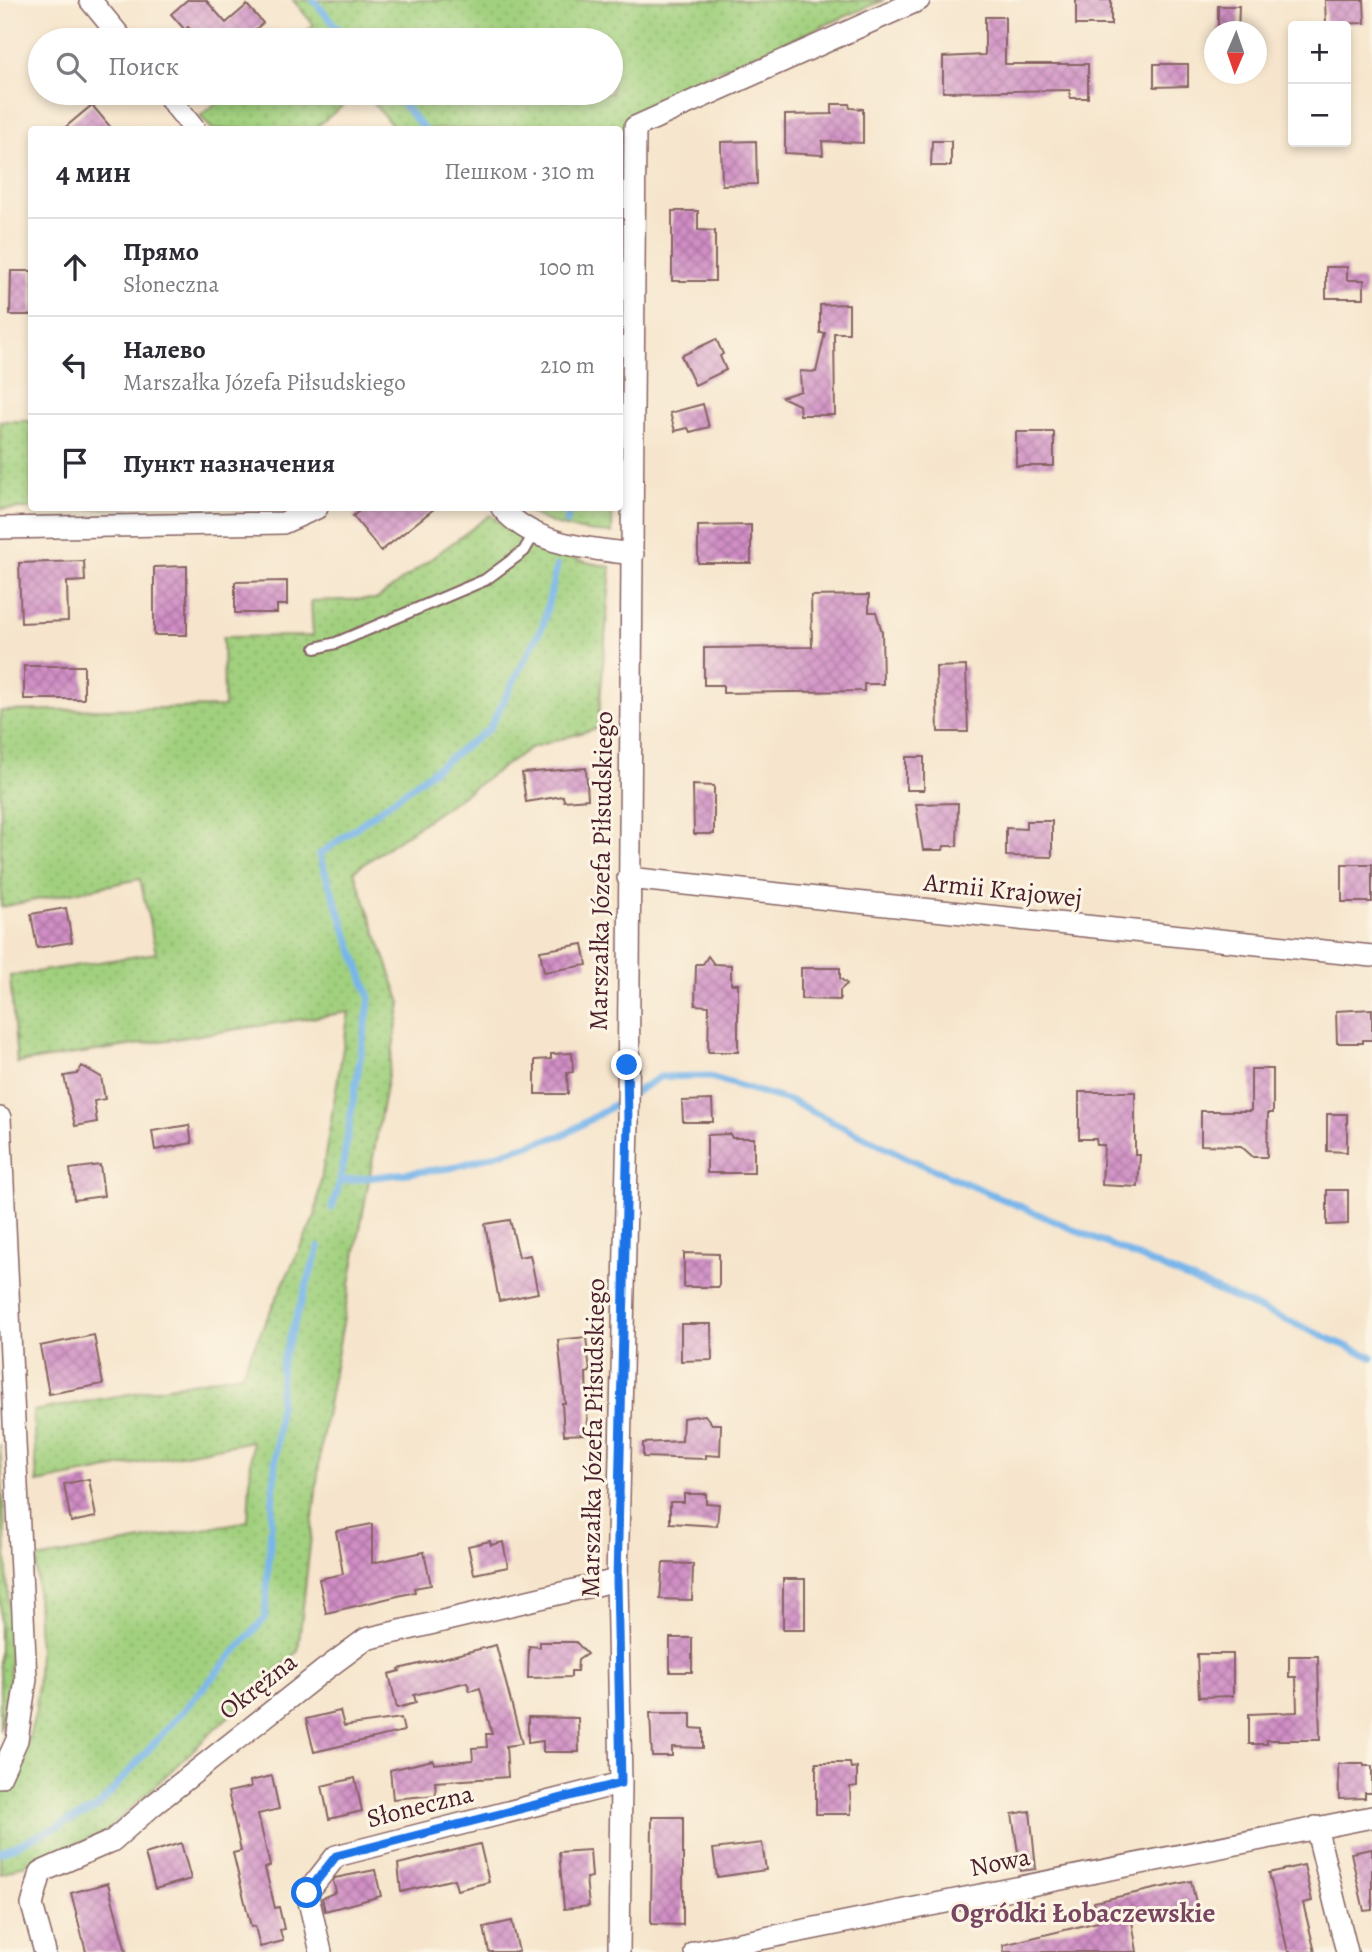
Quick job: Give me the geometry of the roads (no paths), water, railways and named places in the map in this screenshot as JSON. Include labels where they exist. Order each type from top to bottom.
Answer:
[{"type":"street","points":[[90,0],[113,28]]},
{"type":"street","name":"Marszałka Józefa Piłsudskiego","points":[[619,1952],[621,1783],[617,1580],[628,1122],[635,127],[919,0]]},
{"type":"street","points":[[175,105],[192,126]]},
{"type":"street","points":[[0,528],[283,523],[310,511]]},
{"type":"street","points":[[505,511],[534,534],[574,547],[634,554]]},
{"type":"street","name":"Armii Krajowej","points":[[628,878],[1372,956]]},
{"type":"street","points":[[0,1118],[26,1679],[17,1740],[0,1777]]},
{"type":"street","name":"Okrężna","points":[[45,1952],[32,1905],[41,1872],[112,1841],[152,1805],[366,1639],[617,1580]]},
{"type":"street","name":"Słoneczna","points":[[321,1952],[307,1893],[336,1856],[621,1783]]},
{"type":"street","name":"Nowa","points":[[695,1952],[1372,1817]]},
{"type":"street","points":[[1316,1827],[1347,1952]]},
{"type":"lane","points":[[316,648],[336,643],[485,580],[524,551],[534,534]]},
{"type":"waterway","points":[[313,0],[338,28]]},
{"type":"waterway","points":[[403,105],[422,126]]},
{"type":"waterway","points":[[567,522],[569,511]]},
{"type":"waterway","points":[[332,1208],[340,1181],[370,998],[319,855],[489,729],[543,625],[557,566]]},
{"type":"waterway","points":[[340,1181],[451,1168],[566,1134],[660,1077],[707,1076],[793,1102],[907,1158],[1372,1357]]},
{"type":"waterway","points":[[0,1853],[97,1808],[265,1618],[282,1362],[319,1247]]},
{"type":"district","name":"Ogródki Łobaczewskie","points":[[1083,1913]]}]
